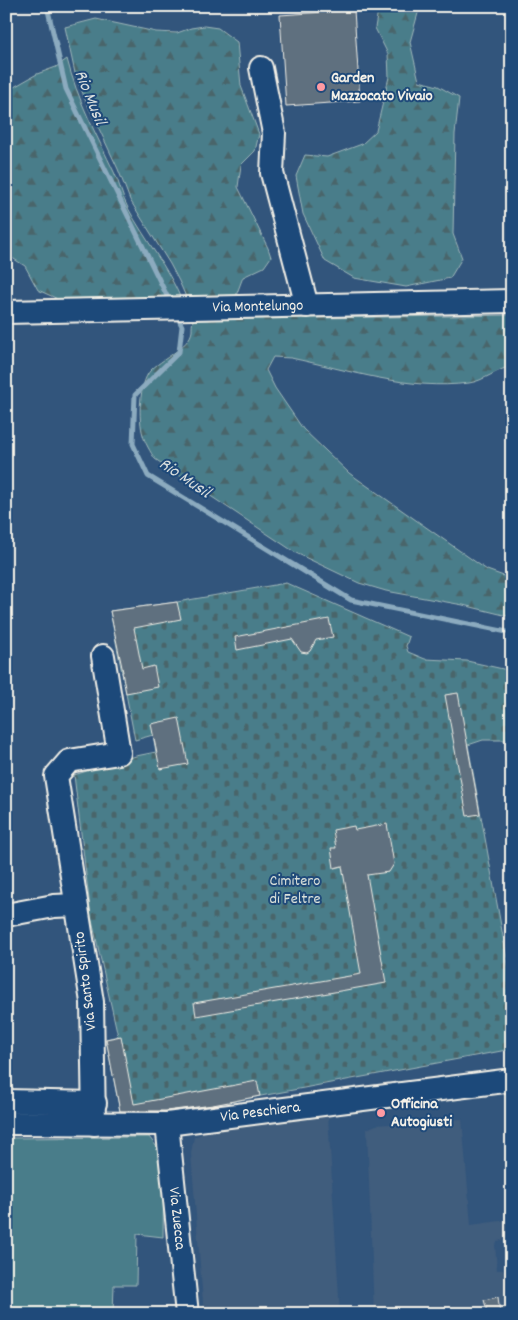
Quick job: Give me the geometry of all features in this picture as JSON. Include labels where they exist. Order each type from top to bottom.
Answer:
[{"type":"street","points":[[261,68],[274,133],[272,173],[307,306]]},
{"type":"street","name":"Via Montelungo","points":[[6,312],[512,301]]},
{"type":"street","name":"Via Santo Spirito","points":[[94,1114],[92,1002],[56,776],[68,761],[119,753],[103,656]]},
{"type":"street","points":[[6,915],[54,906],[76,905]]},
{"type":"street","name":"Via Peschiera","points":[[6,1123],[94,1114],[168,1124],[512,1080]]},
{"type":"street","points":[[6,1101],[94,1114]]},
{"type":"street","name":"Via Zuecca","points":[[168,1124],[187,1314]]},
{"type":"shaded area","points":[[328,1115],[340,1314],[204,1314],[191,1153],[194,1137],[218,1127]]},
{"type":"shaded area","points":[[462,1119],[471,1225],[507,1220],[507,1238],[498,1241],[495,1245],[497,1270],[512,1270],[512,1314],[374,1314],[367,1129],[376,1125]]},
{"type":"green space","points":[[381,6],[420,6],[410,42],[419,81],[438,86],[459,98],[455,134],[453,234],[462,258],[450,278],[406,287],[354,278],[325,261],[303,214],[296,176],[305,155],[327,157],[362,144],[376,131],[389,77],[388,54],[375,28],[378,10]]},
{"type":"green space","points":[[96,19],[156,32],[177,33],[204,26],[218,28],[237,42],[241,86],[259,134],[255,151],[241,165],[238,187],[271,257],[264,267],[243,277],[234,301],[186,297],[170,264],[130,200],[75,73],[65,27]]},
{"type":"green space","points":[[67,59],[82,103],[116,177],[126,204],[170,277],[182,301],[69,304],[38,290],[25,266],[6,254],[7,91],[37,74],[56,67]]},
{"type":"green space","points":[[512,315],[512,366],[475,382],[447,385],[402,382],[291,358],[273,357],[266,370],[275,388],[303,429],[349,473],[487,570],[512,579],[512,617],[463,605],[386,591],[359,583],[296,553],[155,459],[144,438],[140,420],[140,402],[146,377],[150,371],[186,342],[192,331],[193,320]]},
{"type":"green space","name":"Cimitero di Feltre","points":[[286,583],[409,637],[406,646],[408,652],[425,659],[467,661],[512,671],[512,740],[483,740],[468,745],[512,986],[512,1049],[122,1122],[106,1039],[118,1036],[91,916],[74,775],[136,756],[156,752],[153,735],[135,740],[110,611],[177,602]]},
{"type":"green space","points":[[149,1137],[164,1156],[163,1237],[137,1234],[136,1285],[114,1285],[113,1314],[6,1314],[6,1138]]},
{"type":"building","points":[[354,10],[360,101],[286,106],[280,15]]},
{"type":"building","points":[[177,602],[181,619],[134,628],[142,669],[154,666],[158,687],[126,693],[110,611]]},
{"type":"building","points":[[329,619],[333,637],[316,640],[307,653],[301,652],[292,639],[237,650],[235,637]]},
{"type":"building","points":[[458,693],[480,814],[467,816],[445,695]]},
{"type":"building","points":[[179,718],[188,764],[160,769],[151,724]]},
{"type":"building","points":[[387,824],[394,864],[389,872],[367,875],[386,983],[196,1016],[194,1003],[361,974],[342,866],[334,868],[331,848],[336,848],[333,830],[354,826],[355,830]]},
{"type":"building","points":[[121,1036],[134,1104],[257,1081],[260,1096],[166,1111],[120,1111],[106,1039]]},
{"type":"building","points":[[498,1297],[500,1314],[488,1314],[484,1300]]},
{"type":"waterway","name":"Rio Musil","points":[[47,6],[66,89],[170,302]]},
{"type":"waterway","name":"Rio Musil","points":[[176,314],[182,326],[179,352],[135,395],[133,444],[148,476],[351,600],[512,633]]},
{"type":"place","name":"Garden Mazzocato Vivaio","points":[[321,87]]},
{"type":"place","name":"Officina Autogiusti","points":[[381,1113]]}]
